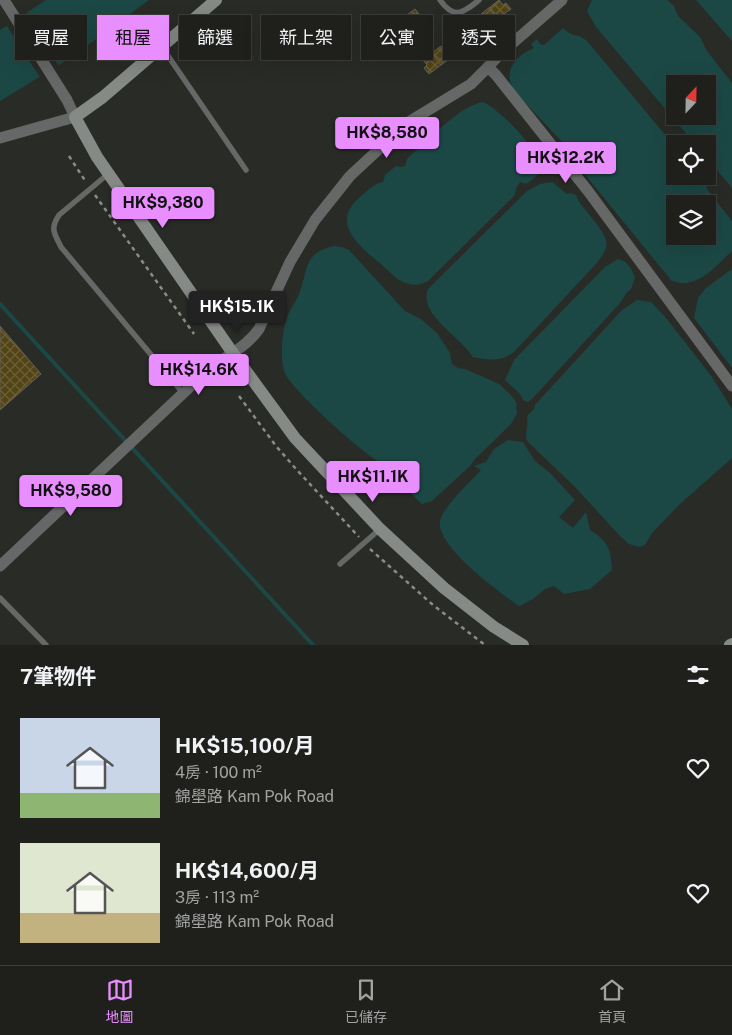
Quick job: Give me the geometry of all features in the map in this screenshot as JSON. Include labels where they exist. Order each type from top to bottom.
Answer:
[{"type":"street","points":[[169,41],[216,0]]},
{"type":"street","points":[[0,566],[211,367],[233,354],[253,338],[290,262],[315,220],[350,176],[408,123],[471,84],[499,54],[562,0]]},
{"type":"street","points":[[5,1],[59,88],[108,174],[233,354],[295,438],[380,529],[444,588],[494,627],[524,645]]},
{"type":"street","points":[[0,138],[75,116],[103,97],[147,60]]},
{"type":"street","points":[[488,66],[588,191],[732,386]]},
{"type":"lane","points":[[440,0],[446,9],[455,13],[465,12],[479,0]]},
{"type":"lane","points":[[169,57],[246,170]]},
{"type":"lane","points":[[108,174],[59,214],[54,223],[53,232],[61,247],[183,393]]},
{"type":"lane","points":[[340,564],[380,529]]},
{"type":"lane","points":[[0,598],[46,645]]},
{"type":"path","points":[[69,156],[194,334]]},
{"type":"path","points":[[239,396],[276,446],[364,543],[397,575],[485,645]]},
{"type":"water","points":[[46,0],[149,0],[129,15],[97,15],[97,38],[87,46],[87,15],[23,15]]},
{"type":"water","points":[[592,0],[667,0],[674,6],[678,16],[700,37],[707,51],[732,83],[732,188],[716,169],[716,135],[687,135],[679,125],[716,125],[716,75],[666,75],[666,110],[596,27],[587,11]]},
{"type":"water","points":[[696,0],[732,0],[732,41]]},
{"type":"water","points":[[15,20],[15,60],[67,60],[0,101],[0,30]]},
{"type":"water","points":[[563,28],[585,39],[666,136],[666,185],[706,185],[712,195],[666,195],[666,245],[716,245],[716,201],[732,221],[732,251],[704,276],[688,283],[671,280],[578,166],[569,149],[515,92],[510,81],[513,65],[520,56],[534,48],[531,44],[537,39],[540,44],[544,45]]},
{"type":"water","points":[[483,102],[508,121],[525,140],[537,158],[540,166],[539,172],[536,177],[526,184],[520,182],[516,188],[515,195],[428,281],[414,285],[403,282],[364,250],[351,234],[347,225],[347,216],[351,207],[376,184],[383,182],[385,175],[396,166],[405,166],[407,159],[454,117],[464,110]]},
{"type":"water","points":[[552,182],[567,194],[576,195],[604,236],[606,248],[595,265],[514,352],[495,359],[473,357],[442,325],[429,307],[428,289],[527,191],[540,184]]},
{"type":"water","points":[[334,246],[349,250],[405,311],[421,319],[437,333],[450,353],[452,364],[499,384],[516,402],[517,414],[511,424],[432,501],[422,504],[407,490],[403,494],[398,489],[405,476],[405,470],[383,464],[361,448],[299,392],[284,371],[283,337],[288,315],[299,294],[312,257],[324,249]]},
{"type":"water","points":[[618,259],[629,266],[635,278],[631,289],[533,398],[528,402],[523,400],[520,394],[505,380],[514,360],[605,267]]},
{"type":"water","points":[[732,269],[732,368],[694,318],[698,298],[706,288]]},
{"type":"water","points":[[637,300],[651,302],[666,318],[712,377],[732,409],[732,458],[681,503],[652,533],[645,545],[639,547],[629,544],[620,536],[576,488],[527,441],[526,435],[527,416],[534,409],[535,405],[621,311]]},
{"type":"water","points":[[508,440],[523,442],[535,461],[550,473],[575,500],[559,517],[573,528],[586,512],[590,530],[605,542],[611,556],[612,570],[590,589],[564,594],[554,586],[545,589],[533,599],[519,606],[470,568],[448,543],[441,531],[440,521],[446,509],[481,470],[474,466],[486,462],[494,449]]},
{"type":"pier","points":[[25,11],[27,15],[18,15]]},
{"type":"pier","points":[[15,17],[15,39],[5,23]]},
{"type":"pier","points":[[29,60],[55,60],[60,68],[41,79]]},
{"type":"building","points":[[499,0],[503,5],[506,3],[511,9],[502,15],[496,15],[490,7]]},
{"type":"building","points":[[490,7],[496,15],[482,15]]},
{"type":"building","points":[[415,9],[420,15],[407,15]]},
{"type":"building","points":[[441,46],[443,49],[443,60],[448,60],[441,65],[433,52]]},
{"type":"building","points":[[433,54],[441,65],[429,74],[424,68],[427,65],[423,60],[433,60]]},
{"type":"building","points":[[0,326],[41,374],[0,410]]},
{"type":"waterway","points":[[0,304],[313,645]]}]
